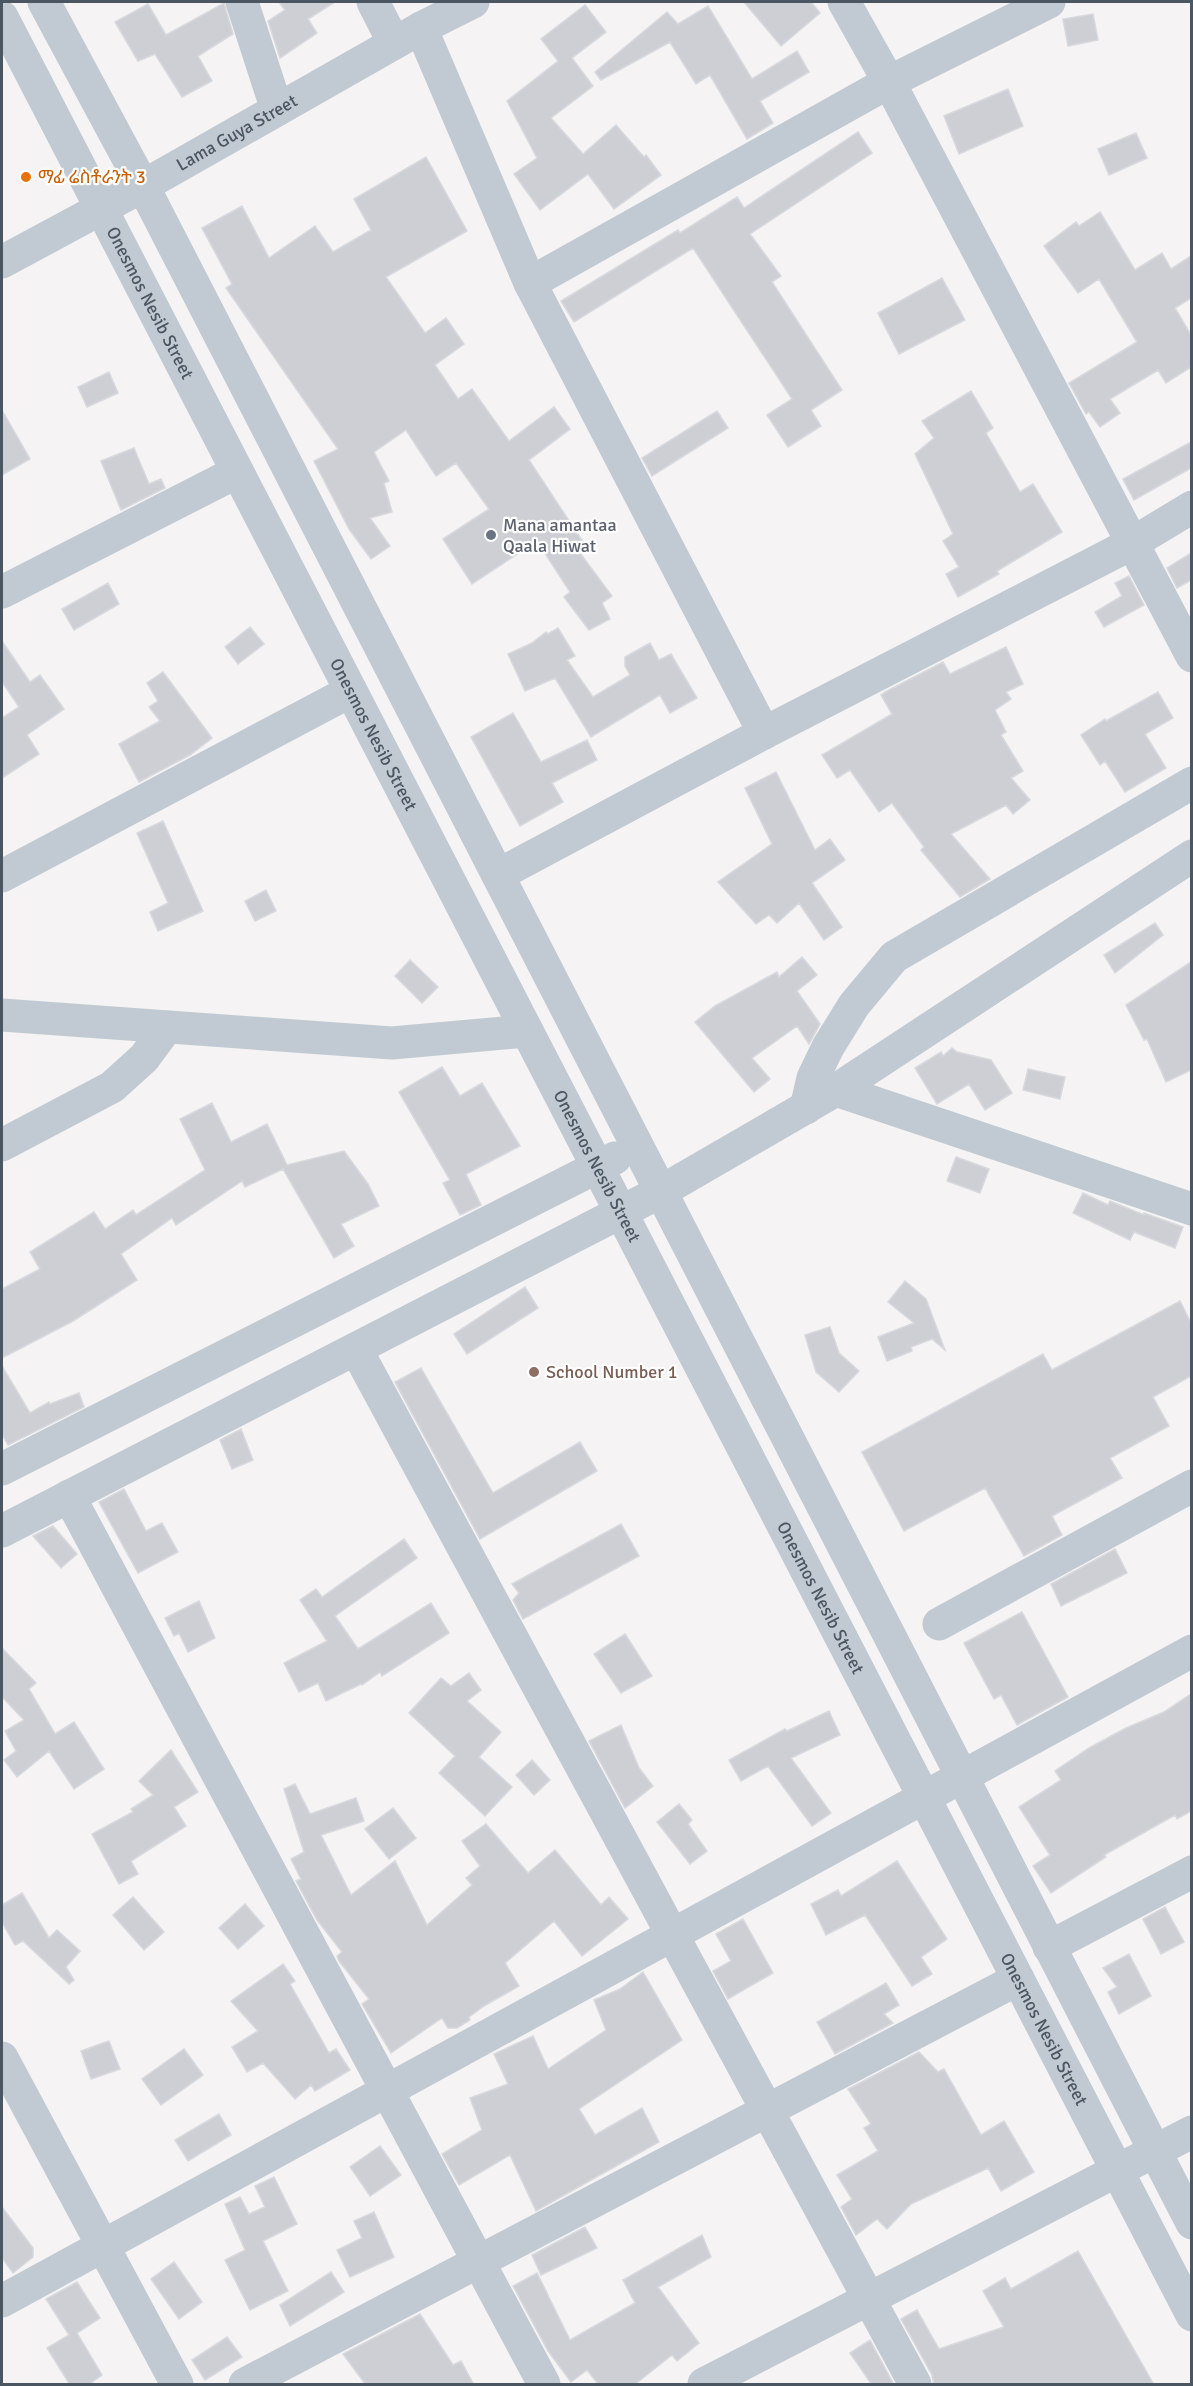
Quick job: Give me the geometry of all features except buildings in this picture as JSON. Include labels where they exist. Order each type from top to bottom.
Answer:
[{"type":"street","points":[[44,2],[143,186],[1191,2223]]},
{"type":"street","points":[[242,2],[277,110]]},
{"type":"street","points":[[373,2],[408,36],[530,284],[764,733]]},
{"type":"street","name":"Lama Guya Street","points":[[2,262],[473,2]]},
{"type":"street","points":[[844,2],[889,82],[1191,656]]},
{"type":"street","points":[[530,284],[889,82],[1049,2]]},
{"type":"street","name":"Onesmos Nesib Street","points":[[2,17],[1191,2315]]},
{"type":"street","points":[[2,591],[237,472]]},
{"type":"street","points":[[498,875],[764,733],[1131,544],[1191,507]]},
{"type":"street","points":[[2,876],[351,691]]},
{"type":"street","points":[[806,1108],[813,1078],[828,1047],[854,1005],[894,957],[1191,783]]},
{"type":"street","points":[[2,1531],[660,1192],[836,1090],[1191,856]]},
{"type":"street","points":[[2,1015],[392,1043],[526,1031]]},
{"type":"street","points":[[2,1145],[112,1087],[144,1058],[167,1027]]},
{"type":"street","points":[[836,1090],[1191,1209]]},
{"type":"street","points":[[2,1469],[637,1147]]},
{"type":"street","points":[[356,1349],[915,2385]]},
{"type":"street","points":[[939,1624],[1191,1486]]},
{"type":"street","points":[[69,1496],[544,2385]]},
{"type":"street","points":[[2,2301],[1191,1651]]},
{"type":"street","points":[[1049,1947],[1191,1872]]},
{"type":"street","points":[[244,2385],[1018,1979]]},
{"type":"street","points":[[2,2058],[177,2385]]},
{"type":"street","points":[[704,2385],[1191,2132]]},
{"type":"place","name":"ማፊ ሬስቶራንት 3","points":[[26,177]]},
{"type":"place","name":"Mana amantaa Qaala Hiwat","points":[[491,535]]},
{"type":"place","name":"School Number 1","points":[[534,1372]]}]
